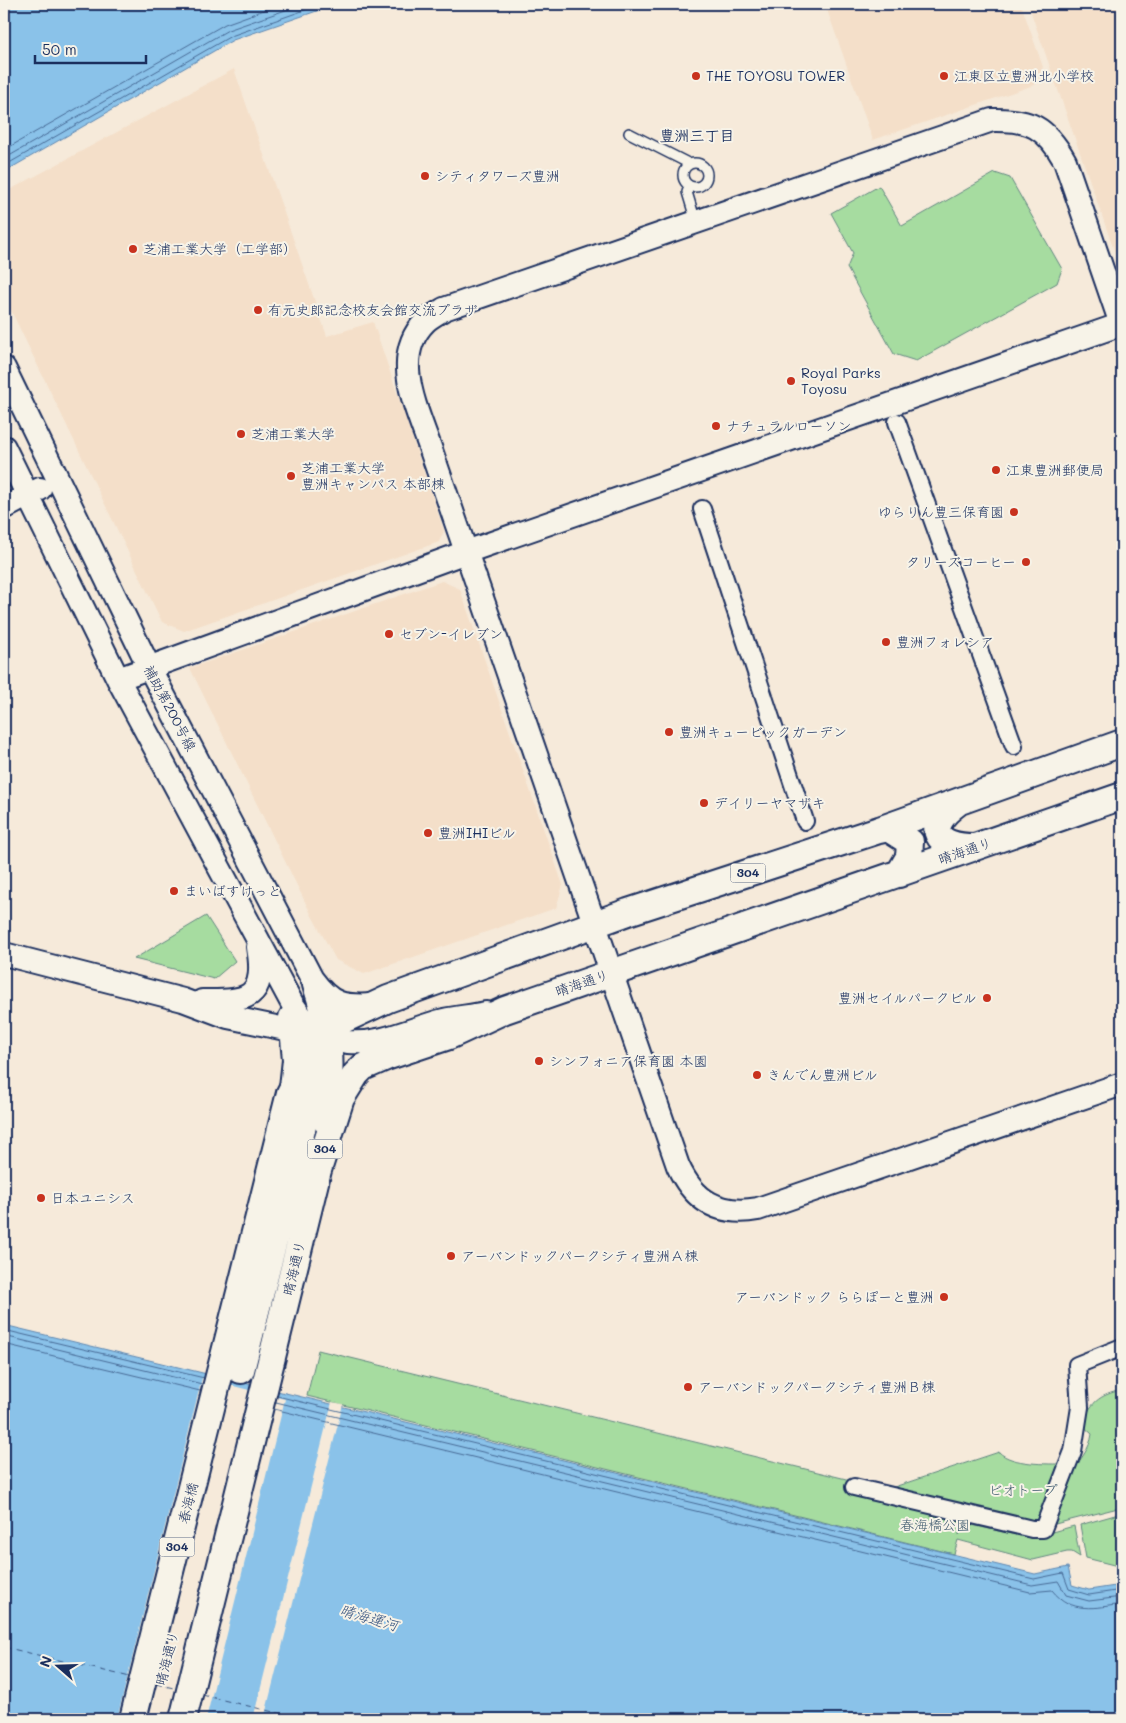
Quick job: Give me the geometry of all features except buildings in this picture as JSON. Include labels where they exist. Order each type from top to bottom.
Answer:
[{"type":"main road","name":"晴海通り","points":[[152,1719],[229,1378],[290,1093],[306,1061],[328,1039],[343,1020],[374,1005],[595,924],[879,830],[1122,743]]},
{"type":"main road","name":"晴海通り","points":[[183,1719],[318,1170],[341,1098],[356,1074],[364,1067],[386,1057],[449,1036],[505,1010],[1122,796]]},
{"type":"main road","points":[[958,802],[942,816],[936,828],[937,834],[950,845],[975,847]]},
{"type":"main road","points":[[879,830],[888,828],[910,842],[909,857],[898,874]]},
{"type":"main road","name":"晴海通り","points":[[229,1378],[328,1039]]},
{"type":"main road","name":"春海橋","points":[[133,1719],[229,1378]]},
{"type":"street","points":[[118,679],[466,552],[1122,325],[1065,160],[1054,141],[1036,127],[1015,119],[992,120],[444,309],[425,322],[412,342],[406,366],[411,391],[466,552],[595,924],[611,973],[682,1176],[688,1184],[706,1202],[732,1211],[758,1210],[1122,1084]]},
{"type":"street","name":"補助第200号線","points":[[4,368],[56,480],[149,667],[312,979],[323,994],[340,1004],[374,1005]]},
{"type":"street","points":[[897,422],[1014,746]]},
{"type":"street","points":[[4,447],[118,679],[286,992],[302,1019],[328,1039]]},
{"type":"street","points":[[4,508],[56,480]]},
{"type":"street","points":[[702,509],[806,821]]},
{"type":"street","points":[[183,1000],[232,1002],[247,997],[255,990],[261,977],[261,963],[256,937]]},
{"type":"street","points":[[4,954],[183,1000],[228,1017],[355,1043],[371,1042],[444,1020],[505,1010]]},
{"type":"street","points":[[312,979],[328,1039],[331,1079],[318,1170]]},
{"type":"street","points":[[286,992],[294,1060],[290,1093]]},
{"type":"street","points":[[854,1487],[1032,1529],[1043,1529],[1073,1452],[1080,1407],[1077,1365],[1122,1347]]},
{"type":"lane","points":[[629,133],[690,164],[702,164],[707,175],[701,185],[690,186]]},
{"type":"lane","points":[[690,164],[685,169],[684,177],[690,186]]},
{"type":"lane","points":[[690,186],[687,192],[696,222]]},
{"type":"shaded area","name":"江東区立豊洲北小学校","points":[[825,4],[1021,4],[1043,67],[1034,85],[873,140]]},
{"type":"shaded area","points":[[1028,4],[1122,4],[1122,273]]},
{"type":"shaded area","name":"芝浦工業大学","points":[[234,69],[327,336],[373,322],[444,531],[439,542],[184,631],[162,622],[4,296],[4,193]]},
{"type":"shaded area","points":[[442,581],[460,589],[563,885],[556,908],[364,974],[336,960],[311,914],[190,668]]},
{"type":"green space","points":[[995,173],[1010,178],[1062,269],[1057,283],[916,361],[894,354],[847,268],[853,253],[831,213],[879,186],[902,226]]},
{"type":"green space","points":[[206,916],[235,961],[214,979],[134,959]]},
{"type":"green space","name":"春海橋公園","points":[[318,1350],[965,1508],[959,1535],[963,1523],[1030,1538],[1074,1526],[1080,1557],[1072,1552],[1067,1552],[1033,1560],[958,1540],[954,1554],[307,1396]]},
{"type":"green space","points":[[1122,1390],[1122,1507],[1047,1526],[1067,1478],[1089,1445],[1092,1434],[1083,1426],[1088,1411],[1096,1401],[1107,1394]]},
{"type":"green space","name":"ビオトープ","points":[[999,1452],[1021,1462],[1065,1464],[1042,1525],[894,1487]]},
{"type":"green space","points":[[1122,1513],[1122,1567],[1086,1558],[1080,1525]]},
{"type":"water","points":[[4,4],[337,4],[233,40],[4,172]]},
{"type":"water","name":"晴海運河","points":[[4,1325],[1035,1574],[1068,1567],[1072,1585],[1089,1590],[1122,1585],[1122,1719],[4,1719]]},
{"type":"pier","points":[[202,1378],[285,1399],[206,1719],[117,1719]]},
{"type":"pier","points":[[332,1402],[343,1404],[264,1719],[253,1719]]},
{"type":"ferry route","points":[[4,1647],[130,1677]]},
{"type":"ferry route","points":[[156,1684],[178,1689]]},
{"type":"ferry route","points":[[202,1695],[303,1719]]},
{"type":"ferry route","points":[[1112,1719],[1122,1718]]},
{"type":"place","name":"THE TOYOSU TOWER","points":[[696,76]]},
{"type":"place","name":"江東区立豊洲北小学校","points":[[944,76]]},
{"type":"place","name":"シティタワーズ豊洲","points":[[425,176]]},
{"type":"place","name":"芝浦工業大学（工学部）","points":[[133,249]]},
{"type":"place","name":"有元史郎記念校友会館交流プラザ","points":[[258,310]]},
{"type":"place","name":"Royal Parks Toyosu","points":[[791,381]]},
{"type":"place","name":"ナチュラルローソン","points":[[716,426]]},
{"type":"place","name":"芝浦工業大学","points":[[241,434]]},
{"type":"place","name":"江東豊洲郵便局","points":[[996,470]]},
{"type":"place","name":"芝浦工業大学 豊洲キャンパス 本部棟","points":[[291,476]]},
{"type":"place","name":"ゆらりん豊三保育園","points":[[1014,512]]},
{"type":"place","name":"タリーズコーヒー","points":[[1026,562]]},
{"type":"place","name":"セブン-イレブン","points":[[389,634]]},
{"type":"place","name":"豊洲フォレシア","points":[[886,642]]},
{"type":"place","name":"豊洲キュービックガーデン","points":[[669,732]]},
{"type":"place","name":"デイリーヤマザキ","points":[[704,803]]},
{"type":"place","name":"豊洲IHIビル","points":[[428,833]]},
{"type":"place","name":"まいばすけっと","points":[[174,891]]},
{"type":"place","name":"豊洲セイルパークビル","points":[[987,998]]},
{"type":"place","name":"シンフォニア保育園 本園","points":[[539,1061]]},
{"type":"place","name":"きんでん豊洲ビル","points":[[757,1075]]},
{"type":"place","name":"日本ユニシス","points":[[41,1198]]},
{"type":"place","name":"アーバンドックパークシティ豊洲Ａ棟","points":[[451,1256]]},
{"type":"place","name":"アーバンドック ららぽーと豊洲","points":[[944,1297]]},
{"type":"place","name":"アーバンドックパークシティ豊洲Ｂ棟","points":[[688,1387]]},
{"type":"district","name":"豊洲三丁目","points":[[697,136]]}]
